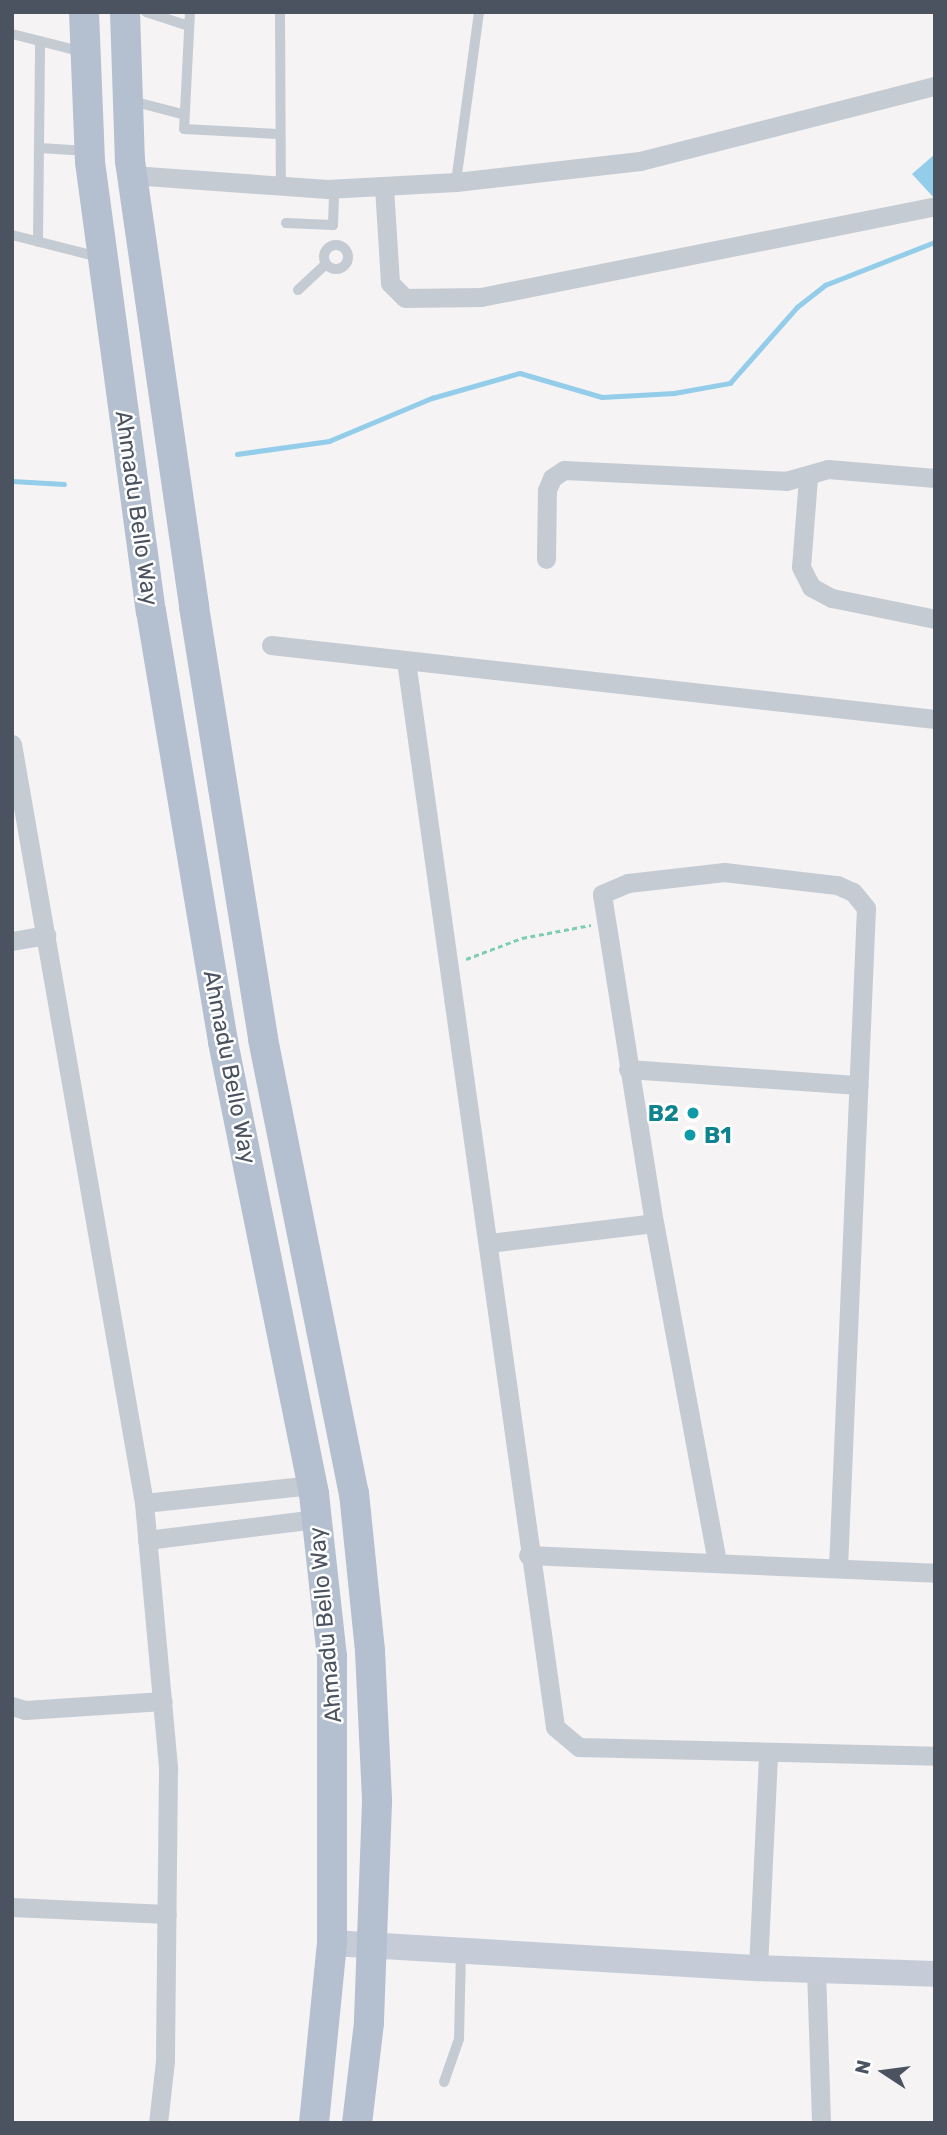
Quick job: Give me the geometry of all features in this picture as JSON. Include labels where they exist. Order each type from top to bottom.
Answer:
[{"type":"main road","name":"Ahmadu Bello Way","points":[[84,12],[89,151],[151,611],[223,1042],[312,1485],[332,1656],[332,1942],[314,2123]]},
{"type":"main road","name":"Ahmadu Bello Way","points":[[125,12],[132,176],[194,607],[261,1026],[354,1493],[370,1651],[377,1802],[374,1943],[357,2123]]},
{"type":"street","points":[[132,176],[334,189],[457,182],[640,161],[935,86]]},
{"type":"street","points":[[384,187],[390,283],[405,298],[481,297],[935,206]]},
{"type":"street","points":[[546,559],[547,490],[552,478],[564,470],[639,477],[808,478],[828,469],[935,478]]},
{"type":"street","points":[[808,478],[801,568],[811,587],[832,598],[935,619]]},
{"type":"street","points":[[271,645],[935,719]]},
{"type":"street","points":[[406,661],[489,1243],[528,1555],[555,1727],[567,1741],[579,1746],[768,1754],[935,1756]]},
{"type":"street","points":[[12,744],[144,1503],[163,1700],[167,1914],[165,2061],[158,2123]]},
{"type":"street","points":[[717,1562],[654,1223],[603,923],[601,894],[628,883],[724,872],[837,885],[853,892],[866,908],[868,927],[858,1085],[838,1567]]},
{"type":"street","points":[[12,941],[46,935]]},
{"type":"street","points":[[628,1069],[858,1085]]},
{"type":"street","points":[[489,1243],[654,1223]]},
{"type":"street","points":[[144,1503],[312,1485]]},
{"type":"street","points":[[147,1540],[316,1519]]},
{"type":"street","points":[[528,1555],[935,1573]]},
{"type":"street","points":[[12,1706],[24,1710],[163,1700]]},
{"type":"street","points":[[758,1968],[768,1754]]},
{"type":"street","points":[[12,1907],[167,1914]]},
{"type":"street","points":[[332,1942],[758,1968],[935,1974]]},
{"type":"street","points":[[816,1970],[821,2123]]},
{"type":"lane","points":[[146,12],[188,26]]},
{"type":"lane","points":[[190,12],[182,125],[190,131],[278,134]]},
{"type":"lane","points":[[280,12],[278,134],[281,186]]},
{"type":"lane","points":[[457,182],[479,12]]},
{"type":"lane","points":[[12,34],[86,53]]},
{"type":"lane","points":[[38,242],[40,41]]},
{"type":"lane","points":[[129,100],[182,114]]},
{"type":"lane","points":[[39,148],[89,151]]},
{"type":"lane","points":[[334,189],[334,244]]},
{"type":"lane","points":[[286,223],[333,225]]},
{"type":"lane","points":[[12,235],[103,258]]},
{"type":"lane","points":[[326,264],[324,252],[334,244]]},
{"type":"lane","points":[[326,264],[337,269],[347,262],[345,249],[334,244]]},
{"type":"lane","points":[[298,290],[326,264]]},
{"type":"lane","points":[[444,2082],[461,2020],[460,1949]]},
{"type":"path","points":[[450,965],[522,938],[603,923]]},
{"type":"water","points":[[935,154],[935,199],[912,174]]},
{"type":"waterway","points":[[237,454],[329,441],[432,398],[520,373],[602,397],[674,393],[730,383],[797,307],[825,285],[935,242]]},
{"type":"waterway","points":[[12,481],[64,484]]},
{"type":"place","name":"B2","points":[[693,1113]]},
{"type":"place","name":"B1","points":[[690,1135]]}]
